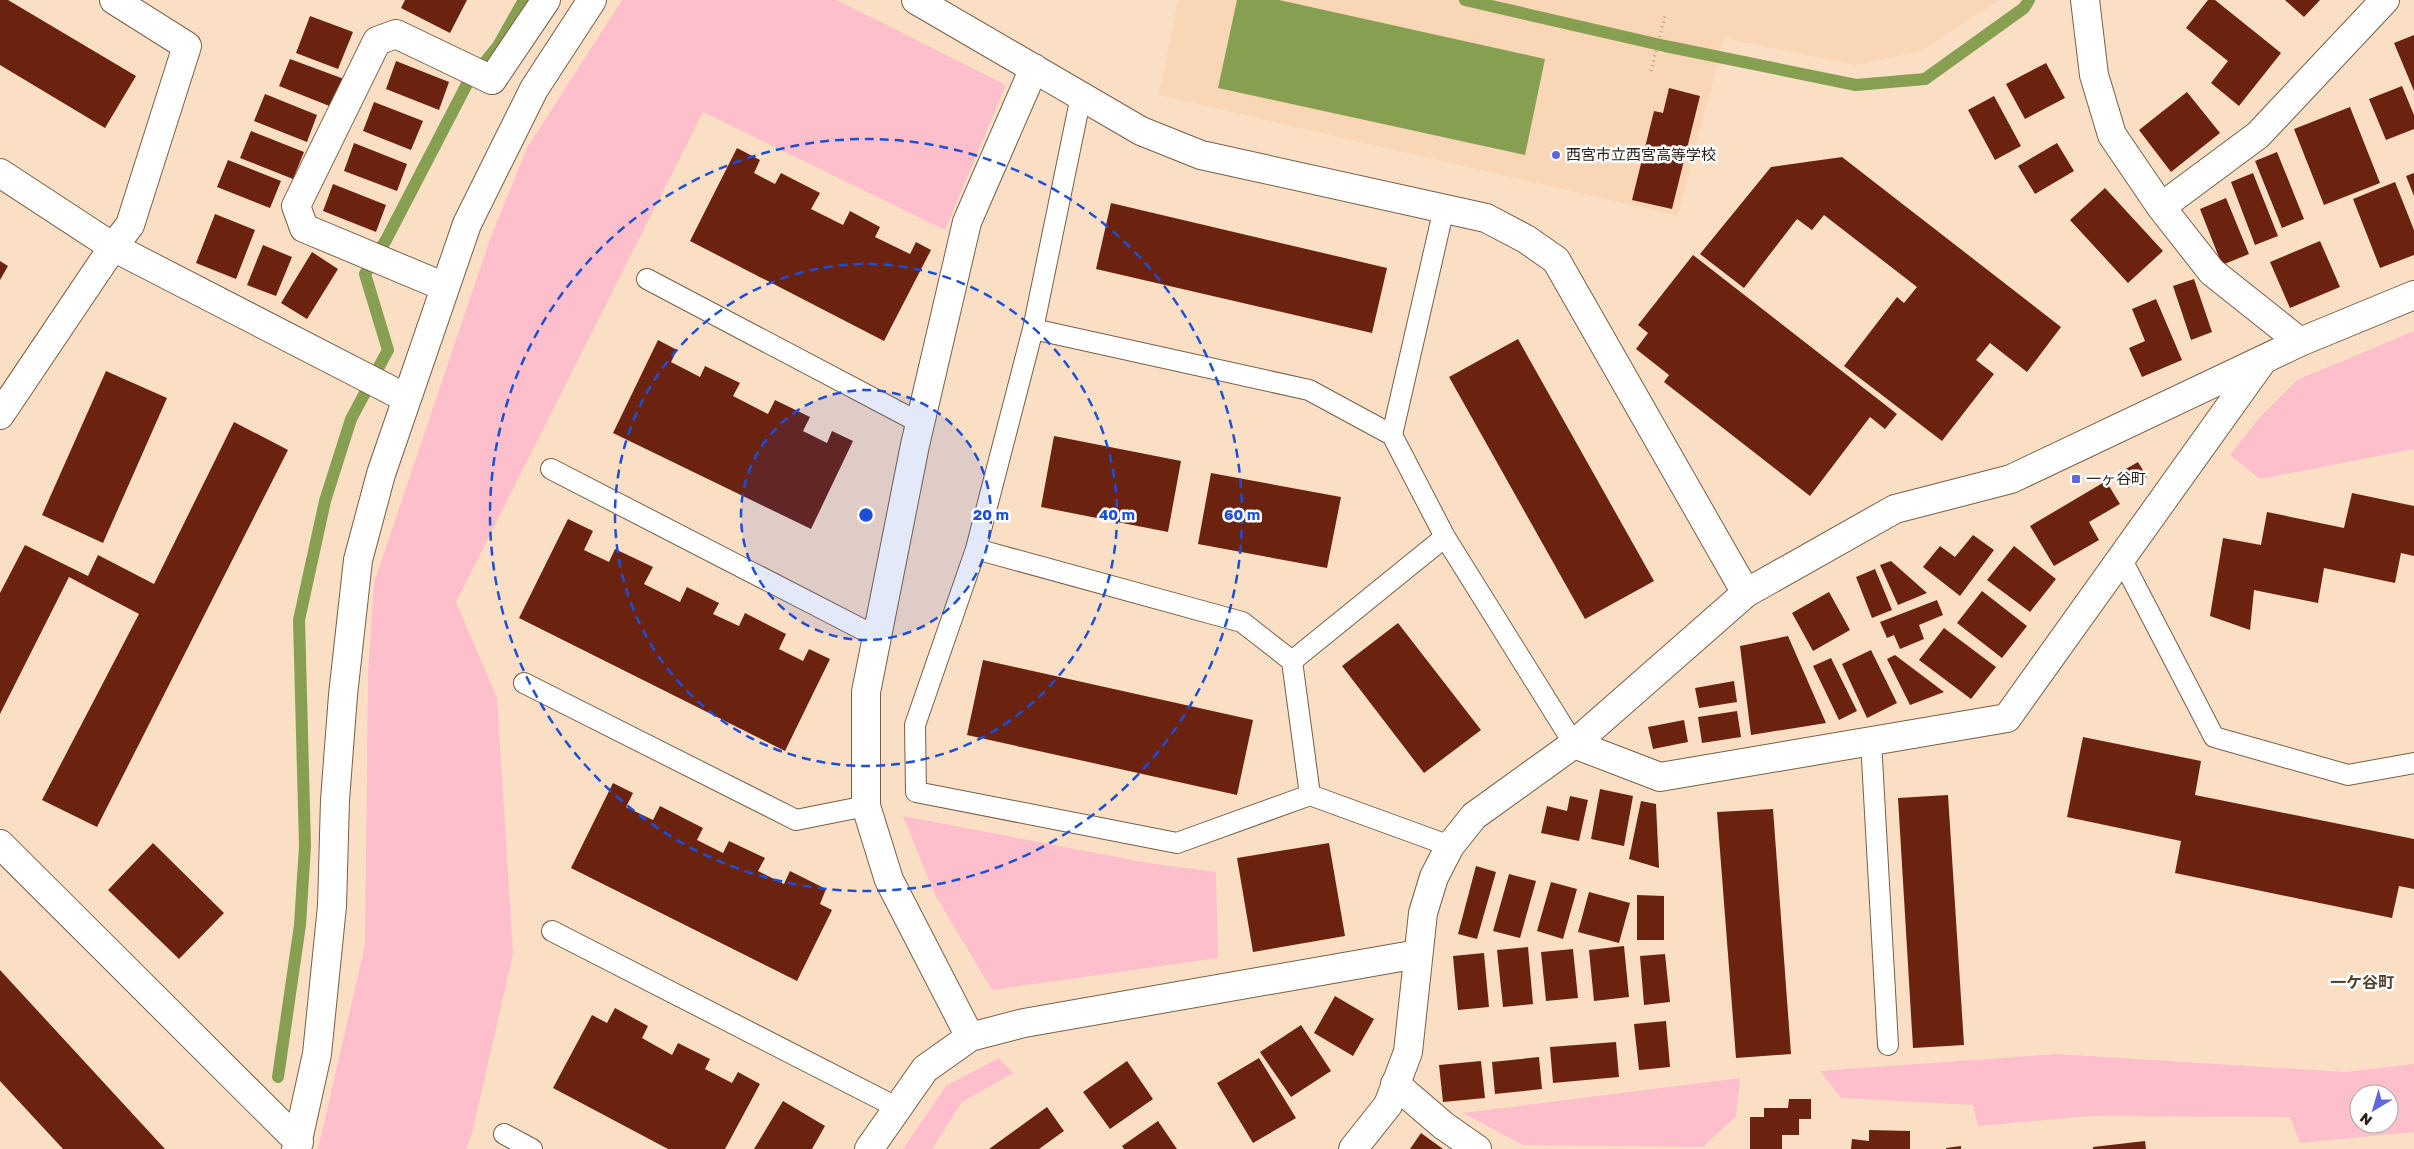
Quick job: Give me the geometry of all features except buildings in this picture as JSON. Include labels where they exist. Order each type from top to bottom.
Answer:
[{"type":"street","points":[[0,415],[113,247],[130,225],[187,46],[114,0]]},
{"type":"street","points":[[445,288],[304,228],[296,206],[378,41],[396,34],[492,80],[546,0]]},
{"type":"street","points":[[298,1146],[317,1054],[332,906],[335,800],[343,695],[358,560],[381,474],[467,224],[534,89],[592,0]]},
{"type":"street","points":[[916,0],[1141,131],[1201,155],[1486,218],[1526,239],[1556,260],[1746,593]]},
{"type":"street","points":[[2085,0],[2094,75],[2112,135],[2161,207],[2212,272],[2300,342]]},
{"type":"street","points":[[2161,207],[2258,135],[2385,0]]},
{"type":"street","points":[[970,1037],[889,880],[866,806],[866,692],[920,423],[967,222],[1034,68]]},
{"type":"street","points":[[0,173],[113,247],[406,398]]},
{"type":"street","points":[[1353,1149],[1388,1105],[1408,1052],[1423,913],[1434,877],[1450,846],[1474,816],[1574,744],[1746,593],[1895,509],[2011,479],[2300,342],[2414,295]]},
{"type":"street","points":[[1574,744],[1660,777],[2007,718],[2263,360]]},
{"type":"street","points":[[0,844],[298,1146]]},
{"type":"street","points":[[870,1149],[925,1069],[970,1037],[1024,1023],[1418,954]]},
{"type":"street","points":[[1395,1084],[1444,1126],[1477,1149]]},
{"type":"lane","points":[[1081,96],[1033,329],[976,549],[915,725],[916,792],[1177,843],[1310,795],[1450,846]]},
{"type":"lane","points":[[1392,435],[1444,208]]},
{"type":"lane","points":[[647,280],[920,423]]},
{"type":"lane","points":[[1033,329],[1309,390],[1392,435],[1445,537],[1574,744]]},
{"type":"lane","points":[[551,469],[877,637]]},
{"type":"lane","points":[[1292,661],[1445,537]]},
{"type":"lane","points":[[976,549],[1242,622],[1292,661],[1310,795]]},
{"type":"lane","points":[[2121,558],[2214,737],[2348,775],[2414,764]]},
{"type":"lane","points":[[524,683],[796,820],[866,806]]},
{"type":"lane","points":[[1871,741],[1888,1045]]},
{"type":"lane","points":[[552,931],[898,1108]]},
{"type":"lane","points":[[504,1134],[532,1149]]},
{"type":"path","points":[[1651,71],[1665,16]]},
{"type":"shaded area","points":[[622,0],[837,0],[1006,85],[945,230],[703,112],[456,602],[497,698],[513,954],[472,1133],[466,1149],[318,1149],[365,945],[368,674],[374,583],[490,239],[527,148]]},
{"type":"shaded area","name":"西宮市立西宮高等学校","points":[[1178,0],[1999,0],[1921,51],[1855,65],[1724,38],[1678,216],[1159,95]]},
{"type":"shaded area","points":[[1237,0],[1279,0],[1545,59],[1525,155],[1218,88]]},
{"type":"shaded area","points":[[2414,331],[2414,449],[2260,479],[2230,455],[2260,417],[2297,380]]},
{"type":"shaded area","points":[[903,816],[1148,863],[1216,872],[1218,958],[992,990],[935,895]]},
{"type":"shaded area","points":[[2057,1054],[2346,1072],[2414,1064],[2414,1132],[2399,1133],[2399,1084],[2349,1084],[2349,1134],[2393,1134],[2300,1143],[2290,1117],[2090,1116],[1978,1126],[1973,1105],[1841,1098],[1820,1071]]},
{"type":"shaded area","points":[[999,1058],[1013,1073],[962,1102],[932,1149],[903,1149],[946,1086]]},
{"type":"shaded area","points":[[1740,1078],[1736,1116],[1703,1147],[1523,1145],[1463,1113]]},
{"type":"waterway","points":[[278,1077],[300,925],[305,846],[299,620],[325,501],[351,419],[388,350],[365,274],[386,240],[467,84],[498,46],[524,0]]},
{"type":"waterway","points":[[1465,0],[1665,46],[1856,85],[1925,79],[2024,8],[2029,0]]},
{"type":"place","name":"西宮市立西宮高等学校","points":[[1556,155]]},
{"type":"place","name":"一ヶ谷町","points":[[2076,479]]},
{"type":"district","name":"一ケ谷町","points":[[2362,982]]}]
